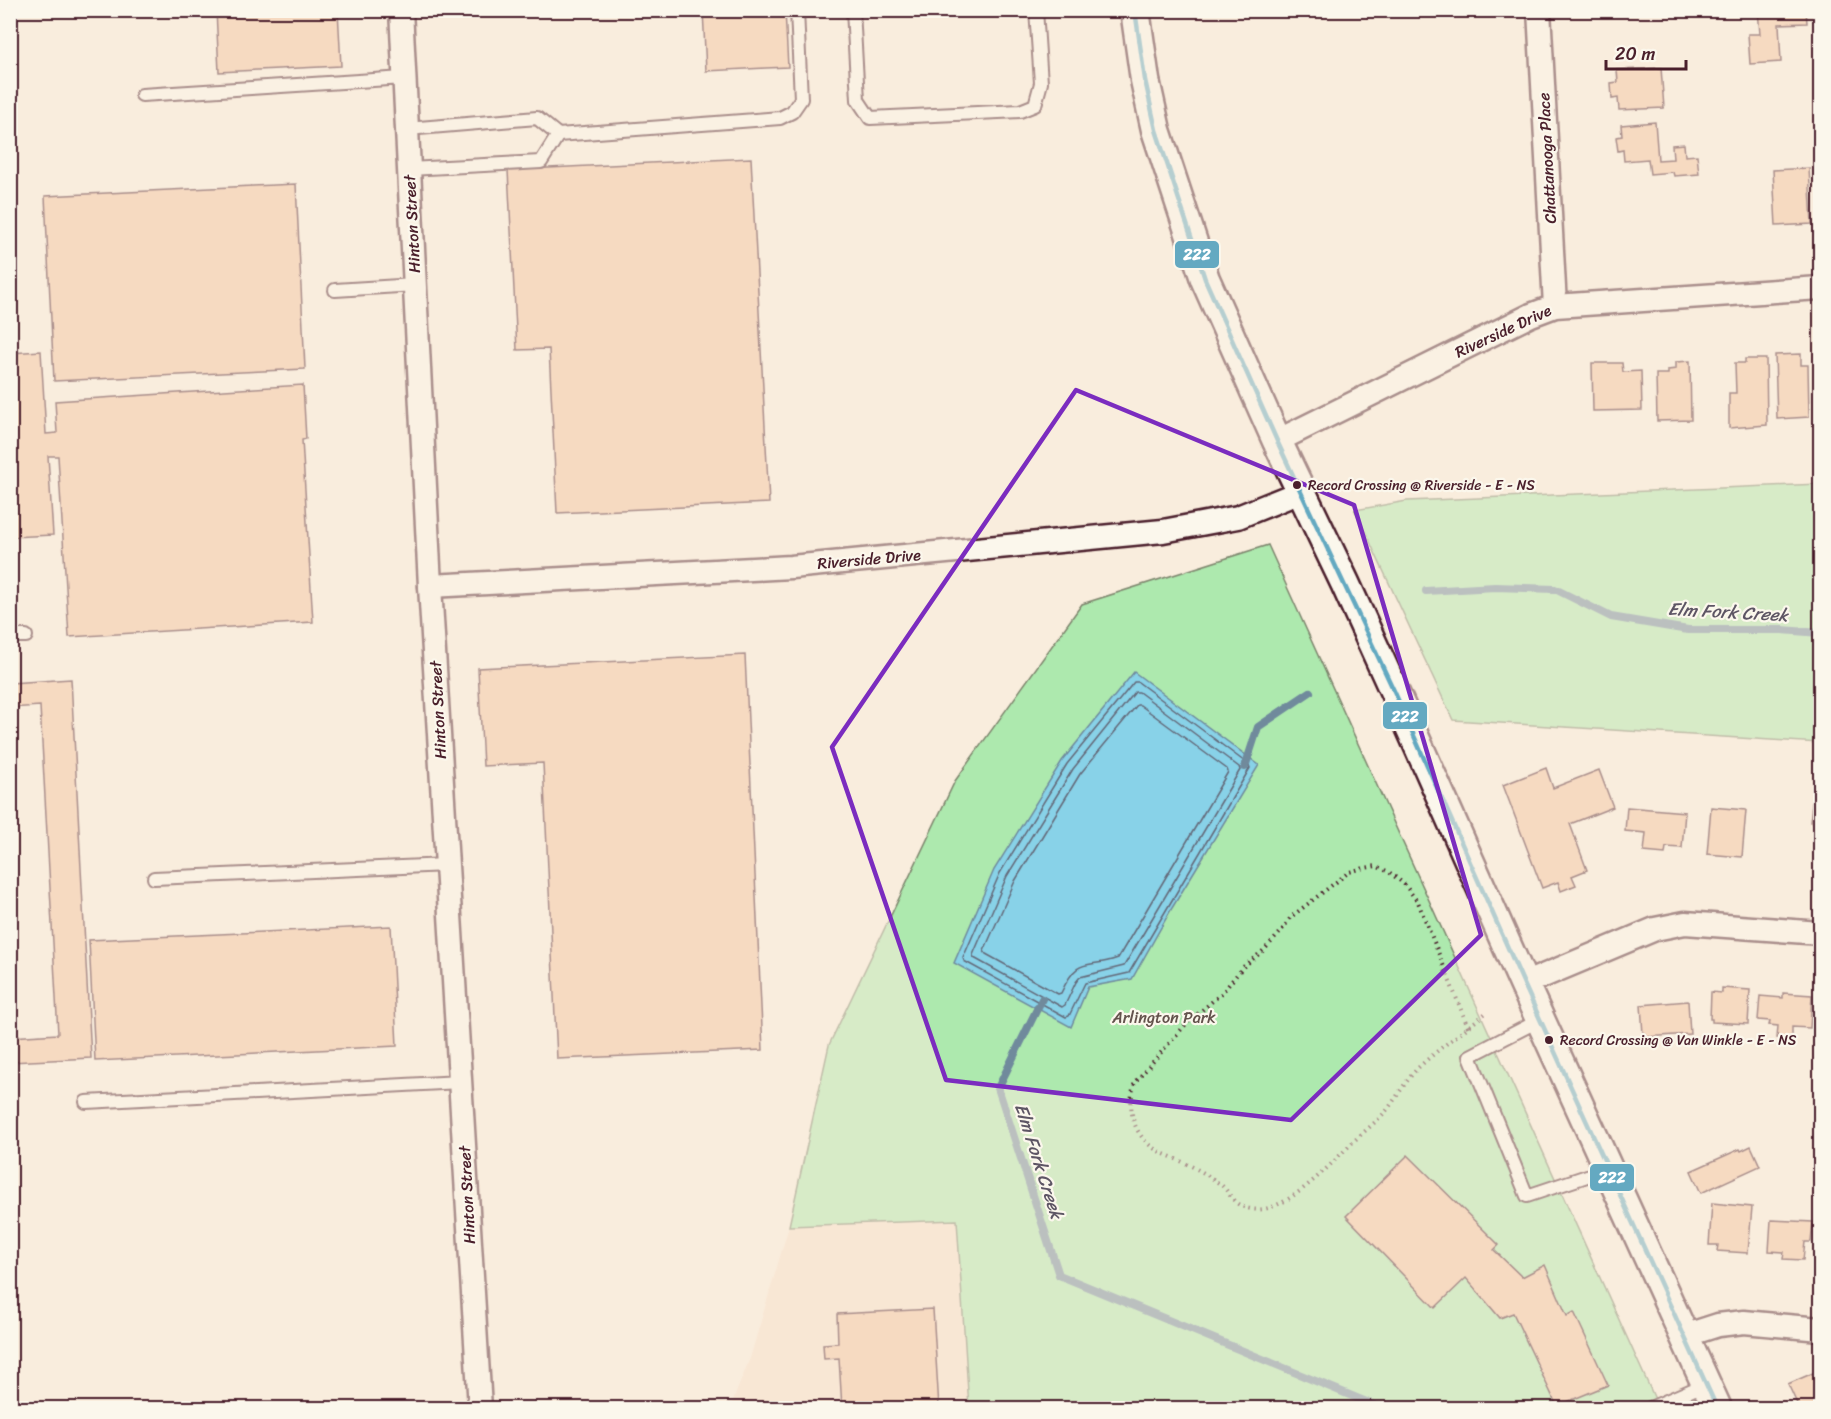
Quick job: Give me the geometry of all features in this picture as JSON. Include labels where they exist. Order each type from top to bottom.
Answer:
[{"type":"street","name":"Hinton Street","points":[[401,10],[430,586],[480,1408]]},
{"type":"street","points":[[1135,10],[1145,80],[1156,130],[1205,279],[1300,492],[1395,693],[1540,1020],[1711,1396]]},
{"type":"street","name":"Chattanooga Place","points":[[1539,10],[1555,306]]},
{"type":"street","name":"Riverside Drive","points":[[1277,441],[1531,315],[1555,306],[1821,288]]},
{"type":"street","name":"Riverside Drive","points":[[430,586],[790,567],[1163,531],[1238,517],[1300,492]]},
{"type":"street","points":[[1524,984],[1655,929],[1685,923],[1821,933]]},
{"type":"street","points":[[1684,1336],[1718,1325],[1744,1322],[1821,1329]]},
{"type":"lane","points":[[407,129],[537,118],[558,135],[780,118],[792,112],[801,99],[797,10]]},
{"type":"lane","points":[[853,10],[858,100],[870,118],[1020,111],[1035,105],[1041,83],[1036,10]]},
{"type":"lane","points":[[142,95],[404,78]]},
{"type":"lane","points":[[409,169],[542,162],[558,135]]},
{"type":"lane","points":[[334,290],[415,285]]},
{"type":"lane","points":[[10,636],[26,636]]},
{"type":"lane","points":[[154,878],[447,865]]},
{"type":"lane","points":[[1540,1020],[1470,1056],[1527,1196],[1608,1169]]},
{"type":"lane","points":[[86,1102],[460,1082]]},
{"type":"lane","points":[[1650,1408],[1711,1396]]},
{"type":"path","points":[[1468,1027],[1418,902],[1404,884],[1389,872],[1376,866],[1349,872],[1291,917],[1280,933],[1243,967],[1222,993],[1187,1023],[1135,1083],[1131,1095],[1132,1119],[1141,1136],[1154,1149],[1193,1166],[1223,1185],[1227,1194],[1242,1206],[1260,1210],[1269,1208],[1312,1183],[1386,1110],[1419,1067],[1487,1012]]},
{"type":"highlighted area","points":[[1076,390],[1354,505],[1481,935],[1291,1120],[946,1080],[832,747]]},
{"type":"shaded area","points":[[957,1220],[969,1408],[730,1408],[750,1358],[789,1226]]},
{"type":"green space","points":[[1820,484],[1820,743],[1453,720],[1355,510],[1407,501]]},
{"type":"green space","name":"Arlington Park","points":[[1268,545],[1659,1408],[969,1408],[957,1220],[789,1226],[829,1045],[955,781],[1082,604]]},
{"type":"water","points":[[1134,672],[1259,765],[1172,908],[1132,979],[1088,987],[1071,1027],[954,963],[994,870],[1062,761]]},
{"type":"building","points":[[216,10],[338,10],[341,66],[219,72]]},
{"type":"building","points":[[703,10],[785,10],[788,67],[706,71]]},
{"type":"building","points":[[1758,10],[1806,10],[1807,23],[1779,24],[1781,62],[1750,64],[1748,34],[1760,34]]},
{"type":"building","points":[[1661,68],[1664,108],[1619,110],[1618,98],[1612,99],[1611,83],[1618,82],[1617,70]]},
{"type":"building","points":[[1655,122],[1658,160],[1673,159],[1672,145],[1684,144],[1685,156],[1697,155],[1699,174],[1674,176],[1673,172],[1650,174],[1648,159],[1624,161],[1623,150],[1618,151],[1616,137],[1622,136],[1621,125]]},
{"type":"building","points":[[751,158],[769,503],[557,513],[549,349],[517,350],[508,170]]},
{"type":"building","points":[[1809,168],[1812,224],[1776,226],[1773,170]]},
{"type":"building","points":[[296,184],[305,369],[54,381],[45,196]]},
{"type":"building","points":[[41,351],[46,434],[57,433],[55,401],[303,385],[306,439],[302,440],[313,622],[69,637],[58,456],[48,456],[53,535],[10,537],[10,353]]},
{"type":"building","points":[[1801,354],[1801,365],[1808,365],[1809,417],[1777,419],[1775,355]]},
{"type":"building","points":[[1745,359],[1766,359],[1767,425],[1729,428],[1729,393],[1736,393],[1735,363],[1745,363]]},
{"type":"building","points":[[1690,361],[1691,420],[1657,421],[1656,374],[1668,374],[1668,370],[1676,369],[1676,362]]},
{"type":"building","points":[[1592,363],[1622,363],[1623,372],[1641,371],[1642,410],[1593,411]]},
{"type":"building","points":[[745,655],[763,1050],[557,1059],[543,763],[483,766],[478,668]]},
{"type":"building","points":[[71,679],[91,1058],[10,1062],[10,1037],[58,1034],[40,706],[10,708],[10,683]]},
{"type":"building","points":[[10,751],[12,751],[16,822],[10,822]]},
{"type":"building","points":[[1546,768],[1553,788],[1599,770],[1613,807],[1570,824],[1587,870],[1572,876],[1576,885],[1561,891],[1558,882],[1542,888],[1503,785]]},
{"type":"building","points":[[1813,795],[1820,796],[1820,823],[1810,822]]},
{"type":"building","points":[[1627,807],[1685,812],[1682,848],[1666,847],[1665,854],[1644,852],[1646,833],[1625,831]]},
{"type":"building","points":[[1711,807],[1746,810],[1742,857],[1707,854]]},
{"type":"building","points":[[10,913],[15,1003],[10,1003]]},
{"type":"building","points":[[391,926],[397,1046],[95,1061],[89,940]]},
{"type":"building","points":[[1722,988],[1750,990],[1748,1024],[1712,1022],[1710,1019],[1711,992],[1722,993]]},
{"type":"building","points":[[1783,993],[1812,995],[1810,1028],[1792,1027],[1792,1040],[1777,1038],[1778,1026],[1769,1025],[1770,1021],[1758,1020],[1760,996],[1783,998]]},
{"type":"building","points":[[1688,1001],[1690,1034],[1646,1037],[1646,1034],[1643,1034],[1641,1005]]},
{"type":"building","points":[[1751,1146],[1760,1166],[1701,1193],[1691,1171]]},
{"type":"building","points":[[1408,1155],[1499,1245],[1494,1250],[1522,1277],[1545,1265],[1567,1316],[1574,1312],[1608,1385],[1557,1406],[1513,1313],[1500,1318],[1466,1278],[1435,1308],[1346,1216]]},
{"type":"building","points":[[1712,1203],[1752,1207],[1748,1253],[1717,1251],[1718,1245],[1709,1245]]},
{"type":"building","points":[[1771,1220],[1813,1222],[1811,1242],[1805,1242],[1803,1260],[1783,1259],[1784,1252],[1769,1251]]},
{"type":"building","points":[[933,1309],[939,1408],[842,1408],[839,1358],[824,1359],[823,1344],[838,1343],[837,1314]]},
{"type":"building","points":[[1820,1370],[1820,1408],[1799,1408],[1788,1384]]},
{"type":"waterway","name":"Elm Fork Creek","points":[[1426,591],[1495,587],[1555,589],[1611,617],[1688,630],[1782,630],[1820,633]]},
{"type":"waterway","name":"Elm Fork Creek","points":[[1245,767],[1258,727],[1310,692]]},
{"type":"waterway","name":"Elm Fork Creek","points":[[1042,999],[998,1088],[1059,1275],[1381,1408]]},
{"type":"transit line","name":"222","points":[[1135,10],[1145,80],[1156,130],[1205,279],[1277,441],[1395,693],[1524,984],[1717,1408]]},
{"type":"place","name":"Record Crossing @ Riverside - E - NS","points":[[1297,485]]},
{"type":"place","name":"Record Crossing @ Van Winkle - E - NS","points":[[1549,1040]]}]
